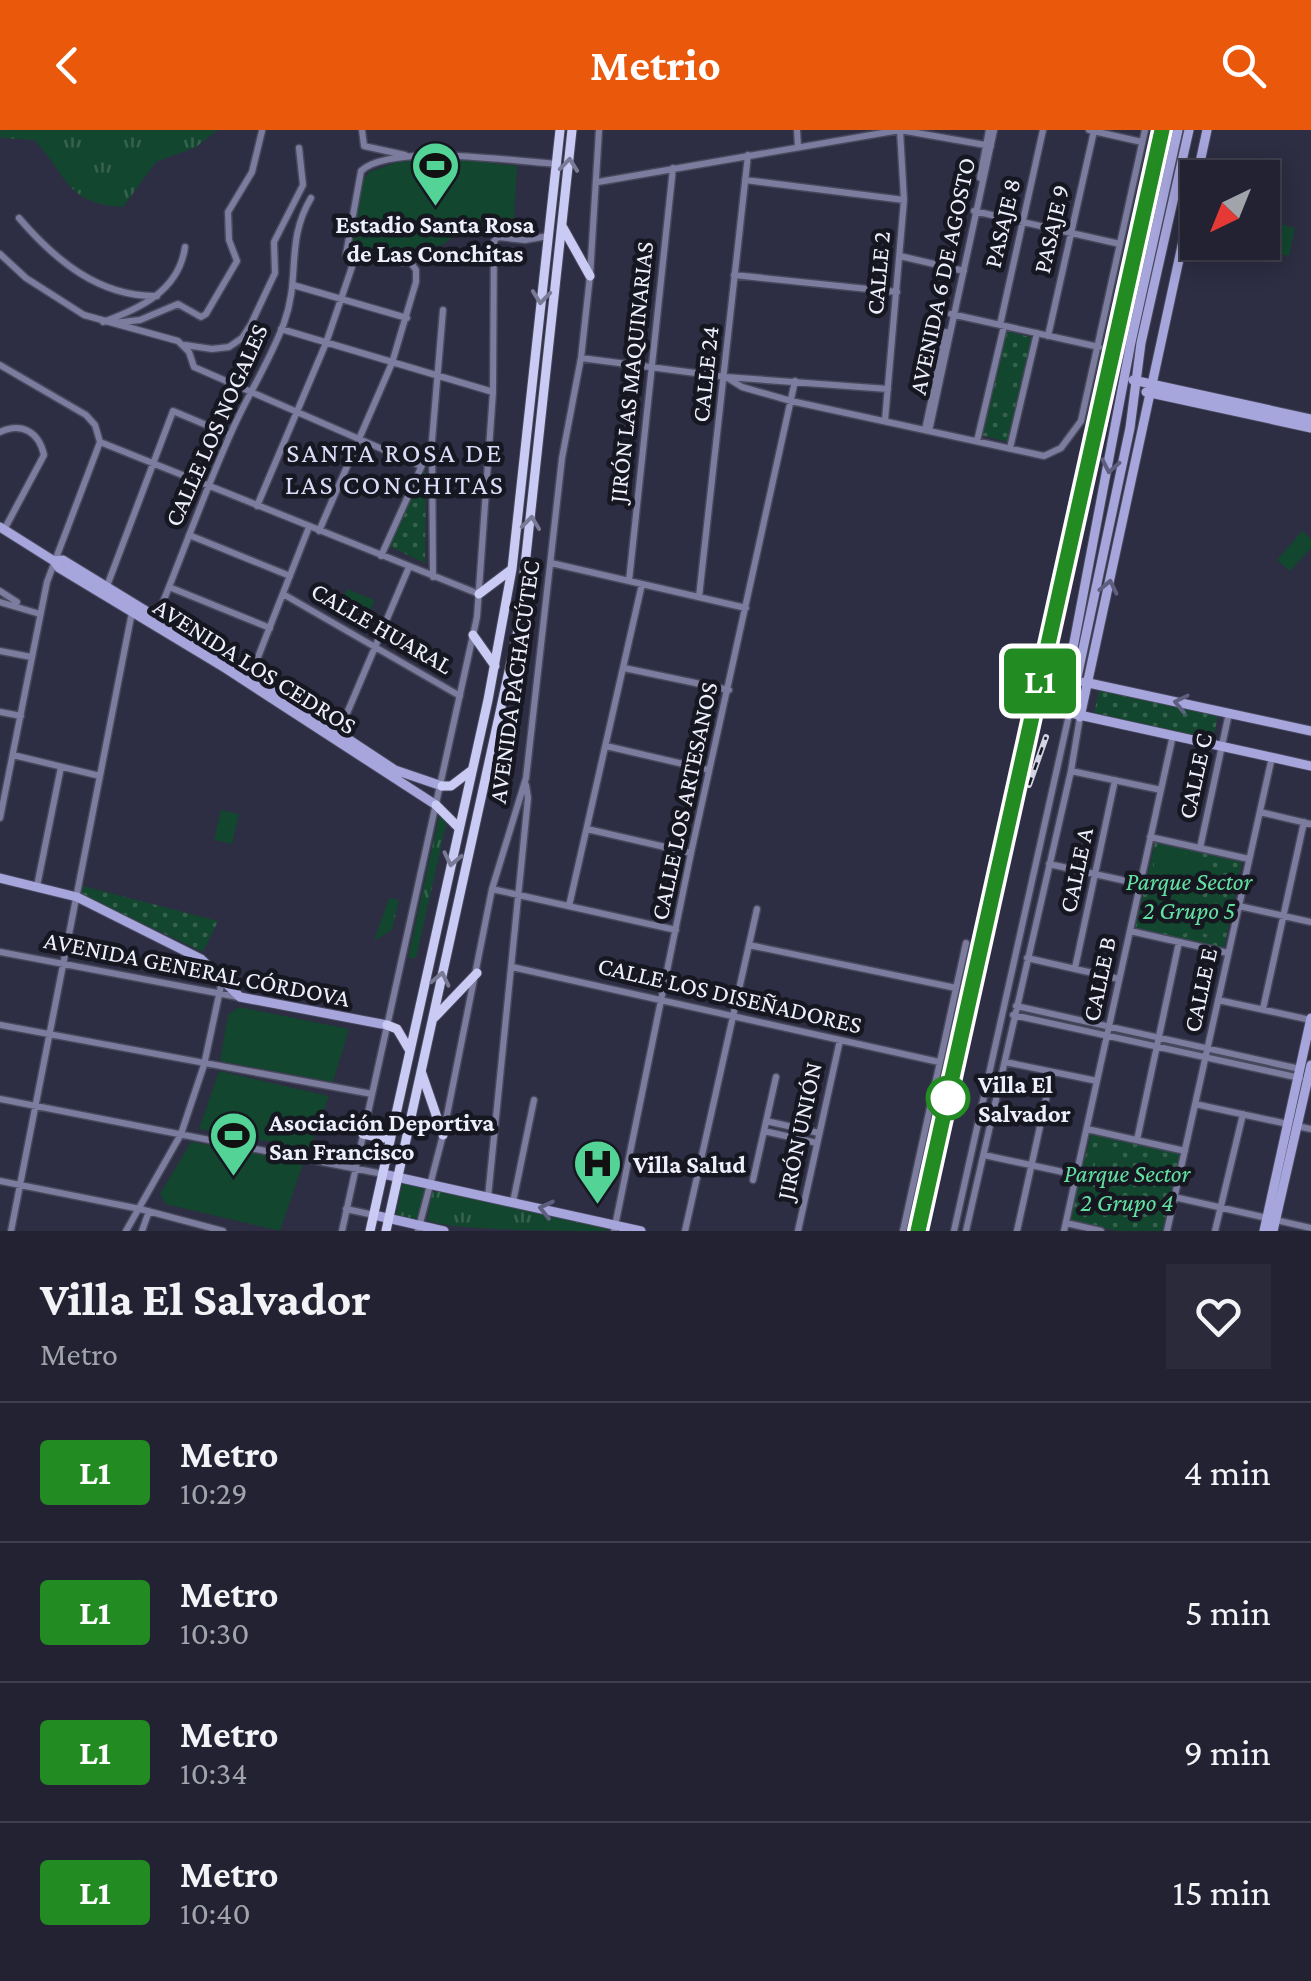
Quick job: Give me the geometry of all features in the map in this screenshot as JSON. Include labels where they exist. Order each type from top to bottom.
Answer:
[{"type":"main road","name":"AVENIDA PACHACÚTEC","points":[[370,1231],[495,666],[512,569],[560,130]]},
{"type":"main road","name":"AVENIDA PACHACÚTEC","points":[[386,1231],[518,630],[572,130]]},
{"type":"main road","points":[[562,226],[590,276]]},
{"type":"main road","points":[[525,446],[539,448]]},
{"type":"main road","points":[[479,594],[512,569]]},
{"type":"main road","points":[[473,635],[495,666]]},
{"type":"main road","points":[[478,741],[494,744]]},
{"type":"main road","points":[[442,786],[450,786],[472,770]]},
{"type":"main road","points":[[436,805],[459,828]]},
{"type":"main road","points":[[432,1020],[477,973]]},
{"type":"main road","points":[[387,1025],[397,1029],[410,1052]]},
{"type":"main road","points":[[421,1071],[442,1135]]},
{"type":"main road","points":[[363,1134],[383,1138],[392,1133]]},
{"type":"street","points":[[104,323],[140,320],[178,304],[202,317],[206,314],[237,260],[229,240],[228,212],[252,172],[262,130]]},
{"type":"street","points":[[362,130],[364,146],[408,155],[556,164]]},
{"type":"street","name":"AVENIDA PACHACÚTEC","points":[[418,1228],[442,1135],[492,889],[526,778],[562,458],[581,358],[598,182],[599,130]]},
{"type":"street","points":[[796,130],[798,147]]},
{"type":"street","points":[[598,182],[900,130],[989,145]]},
{"type":"street","name":"CALLE 2","points":[[884,420],[904,200],[900,130]]},
{"type":"street","name":"AVENIDA 6 DE AGOSTO","points":[[927,430],[992,130]]},
{"type":"street","name":"PASAJE 8","points":[[977,441],[1043,130]]},
{"type":"street","points":[[1091,130],[1142,142]]},
{"type":"street","name":"PASAJE 9","points":[[1048,336],[1091,130]]},
{"type":"street","points":[[726,377],[742,387],[791,401],[1050,455],[1081,421],[1145,130]]},
{"type":"street","points":[[954,1231],[1130,428],[1129,384],[1178,130]]},
{"type":"street","points":[[1129,384],[1189,130]]},
{"type":"street","points":[[1077,680],[1150,388],[1207,130]]},
{"type":"street","points":[[0,254],[59,301],[104,323],[159,333],[184,345],[228,347],[242,338],[251,324],[275,273],[274,242],[304,185],[299,148]]},
{"type":"street","points":[[319,531],[392,363],[416,282],[412,262],[347,256],[345,246],[361,171],[374,163],[408,155]]},
{"type":"street","name":"CALLE 24","points":[[699,597],[748,156]]},
{"type":"street","name":"JIRÓN LAS MAQUINARIAS","points":[[628,581],[673,168]]},
{"type":"street","points":[[744,180],[904,200]]},
{"type":"street","name":"CALLE LOS NOGALES","points":[[157,617],[230,435],[282,329],[293,285],[298,219],[311,198]]},
{"type":"street","points":[[975,211],[1120,244]]},
{"type":"street","points":[[19,218],[74,270],[128,295],[158,296]]},
{"type":"street","name":"AVENIDA PACHACÚTEC","points":[[342,1231],[473,635],[494,392],[496,238],[548,236]]},
{"type":"street","points":[[104,323],[138,310],[158,296],[180,265],[184,247]]},
{"type":"street","points":[[900,256],[962,270]]},
{"type":"street","points":[[256,506],[326,343],[355,258]]},
{"type":"street","points":[[734,275],[897,292]]},
{"type":"street","points":[[293,285],[407,318]]},
{"type":"street","points":[[433,577],[432,441],[444,310]]},
{"type":"street","points":[[952,315],[1099,347]]},
{"type":"street","points":[[282,329],[494,392]]},
{"type":"street","points":[[1010,448],[1037,333]]},
{"type":"street","points":[[184,345],[194,367],[421,466]]},
{"type":"street","points":[[581,358],[726,377],[888,389]]},
{"type":"street","points":[[0,365],[86,415],[95,425],[100,442],[54,561],[0,818]]},
{"type":"street","name":"CALLE LOS ARTESANOS","points":[[614,1228],[690,853],[795,381]]},
{"type":"street","points":[[1129,384],[1226,404],[1311,428]]},
{"type":"street","points":[[1249,410],[1311,419]]},
{"type":"street","points":[[106,586],[173,411],[230,435]]},
{"type":"street","points":[[0,432],[20,427],[30,432],[38,438],[44,455],[2,528]]},
{"type":"street","points":[[381,556],[432,441]]},
{"type":"street","points":[[100,442],[479,594]]},
{"type":"street","points":[[251,675],[309,527]]},
{"type":"street","name":"AVENIDA LOS CEDROS","points":[[2,528],[59,568],[226,668],[436,805]]},
{"type":"street","points":[[189,535],[290,576]]},
{"type":"street","name":"AVENIDA LOS CEDROS","points":[[54,561],[63,560],[157,617],[396,770],[442,786]]},
{"type":"street","points":[[552,563],[746,608]]},
{"type":"street","points":[[339,732],[409,567]]},
{"type":"street","points":[[569,906],[642,584]]},
{"type":"street","points":[[169,587],[270,628]]},
{"type":"street","points":[[0,591],[40,614]]},
{"type":"street","name":"CALLE HUARAL","points":[[283,594],[460,696]]},
{"type":"street","points":[[0,602],[22,606]]},
{"type":"street","points":[[11,1231],[132,612]]},
{"type":"street","points":[[0,651],[31,658]]},
{"type":"street","points":[[624,668],[729,690]]},
{"type":"street","points":[[1077,680],[1311,731]]},
{"type":"street","points":[[0,712],[20,716]]},
{"type":"street","name":"CALLE C","points":[[1200,848],[1229,713]]},
{"type":"street","points":[[1070,714],[1311,766]]},
{"type":"street","points":[[966,1231],[1071,771],[1070,714]]},
{"type":"street","name":"CALLE B","points":[[1065,1227],[1173,735]]},
{"type":"street","points":[[606,746],[710,770]]},
{"type":"street","points":[[13,755],[100,776]]},
{"type":"street","name":"CALLE E","points":[[1167,1231],[1272,758]]},
{"type":"street","points":[[0,764],[11,766]]},
{"type":"street","points":[[37,886],[61,767]]},
{"type":"street","points":[[1071,771],[1160,790]]},
{"type":"street","points":[[488,1197],[528,798],[526,778]]},
{"type":"street","name":"CALLE A","points":[[1074,968],[1115,780]]},
{"type":"street","points":[[421,795],[426,781]]},
{"type":"street","points":[[1260,812],[1308,823],[1263,1010]]},
{"type":"street","points":[[587,828],[690,853]]},
{"type":"street","points":[[1150,837],[1249,859]]},
{"type":"street","points":[[1049,864],[1140,884]]},
{"type":"street","points":[[0,878],[76,897],[202,958],[240,997]]},
{"type":"street","points":[[492,889],[676,930]]},
{"type":"street","points":[[1239,906],[1311,922]]},
{"type":"street","points":[[685,1231],[757,909]]},
{"type":"street","points":[[1130,931],[1228,953]]},
{"type":"street","points":[[903,1231],[966,942]]},
{"type":"street","points":[[1136,1140],[1178,942]]},
{"type":"street","points":[[749,945],[956,988]]},
{"type":"street","name":"AVENIDA GENERAL CÓRDOVA","points":[[0,952],[387,1025]]},
{"type":"street","points":[[1027,958],[1120,979]]},
{"type":"street","name":"CALLE LOS DISEÑADORES","points":[[512,967],[939,1062]]},
{"type":"street","points":[[142,1231],[145,1210],[180,1134],[204,1065],[222,981]]},
{"type":"street","points":[[1218,1000],[1311,1018],[1307,1073],[1271,1218],[1264,1231]]},
{"type":"street","points":[[1016,1006],[1307,1073]]},
{"type":"street","points":[[1014,1015],[1205,1057],[1307,1073]]},
{"type":"street","points":[[0,1025],[372,1094]]},
{"type":"street","name":"JIRÓN UNIÓN","points":[[798,1231],[840,1040]]},
{"type":"street","points":[[1005,1062],[1097,1081]]},
{"type":"street","points":[[1017,1231],[1052,1072]]},
{"type":"street","points":[[753,1180],[776,1077]]},
{"type":"street","points":[[0,1100],[354,1167],[641,1231]]},
{"type":"street","points":[[513,1202],[534,1100]]},
{"type":"street","points":[[1195,1104],[1311,1130]]},
{"type":"street","points":[[1216,1231],[1242,1114]]},
{"type":"street","points":[[766,1121],[819,1133]]},
{"type":"street","points":[[1087,1129],[1185,1151]]},
{"type":"street","points":[[764,1131],[817,1143]]},
{"type":"street","points":[[984,1156],[1076,1175]]},
{"type":"street","points":[[0,1181],[145,1210],[223,1231]]},
{"type":"street","points":[[1174,1197],[1311,1228]]},
{"type":"street","points":[[346,1208],[418,1228],[444,1231]]},
{"type":"street","points":[[126,1231],[145,1210]]},
{"type":"street","points":[[1271,1218],[1273,1231]]},
{"type":"street","points":[[1065,1227],[1101,1231]]},
{"type":"green space","points":[[0,130],[218,130],[196,147],[156,162],[123,207],[104,205],[79,194],[34,140],[1,138]]},
{"type":"green space","name":"Estadio Santa Rosa de Las Conchitas","points":[[398,162],[517,166],[514,222],[460,230],[444,244],[405,256],[367,256],[356,251],[352,245],[353,224],[362,182],[369,172]]},
{"type":"green space","points":[[1280,224],[1295,228],[1289,256],[1280,254]]},
{"type":"green space","points":[[1006,331],[1034,338],[1009,442],[980,435]]},
{"type":"green space","points":[[999,370],[1015,373],[1010,401],[994,397]]},
{"type":"green space","points":[[421,470],[426,472],[425,563],[389,546]]},
{"type":"green space","points":[[1302,531],[1311,539],[1311,548],[1290,571],[1277,560]]},
{"type":"green space","points":[[347,589],[375,600],[368,617],[340,605]]},
{"type":"green space","points":[[1099,690],[1218,716],[1213,740],[1094,714]]},
{"type":"green space","points":[[221,810],[239,814],[232,844],[214,840]]},
{"type":"green space","points":[[439,816],[447,821],[416,958],[408,958]]},
{"type":"green space","name":"Parque Sector 2 Grupo 5","points":[[1155,842],[1242,862],[1224,948],[1135,929]]},
{"type":"green space","points":[[1158,847],[1202,857],[1185,934],[1141,924]]},
{"type":"green space","points":[[83,886],[218,921],[203,952],[80,894]]},
{"type":"green space","points":[[389,898],[399,900],[392,930],[374,941]]},
{"type":"green space","points":[[1203,903],[1221,907],[1215,936],[1197,932]]},
{"type":"green space","name":"Asociación Deportiva San Francisco","points":[[239,1007],[349,1029],[333,1082],[220,1061],[228,1015]]},
{"type":"green space","name":"Asociación Deportiva San Francisco","points":[[219,1071],[329,1096],[310,1149],[199,1129]]},
{"type":"green space","name":"Parque Sector 2 Grupo 4","points":[[1091,1133],[1180,1153],[1163,1231],[1117,1231],[1070,1221]]},
{"type":"green space","name":"Asociación Deportiva San Francisco","points":[[191,1142],[304,1161],[280,1231],[165,1204],[160,1194]]},
{"type":"green space","points":[[1100,1144],[1115,1147],[1109,1172],[1094,1168]]},
{"type":"green space","points":[[1153,1154],[1171,1159],[1164,1189],[1146,1184]]},
{"type":"green space","points":[[403,1181],[425,1186],[417,1222],[396,1217]]},
{"type":"green space","points":[[439,1189],[604,1225],[608,1231],[439,1224],[427,1220],[432,1193]]},
{"type":"railway","points":[[918,1231],[1162,130]]},
{"type":"railway","points":[[1029,785],[1046,737]]},
{"type":"metro line","name":"L1","points":[[918,1231],[1162,130]]},
{"type":"place","name":"Estadio Santa Rosa de Las Conchitas","points":[[435,208]]},
{"type":"place","name":"Villa El Salvador","points":[[948,1098]]},
{"type":"place","name":"Asociación Deportiva San Francisco","points":[[234,1178]]},
{"type":"place","name":"Villa Salud","points":[[598,1206]]},
{"type":"district","name":"SANTA ROSA DE LAS CONCHITAS","points":[[395,468]]}]
